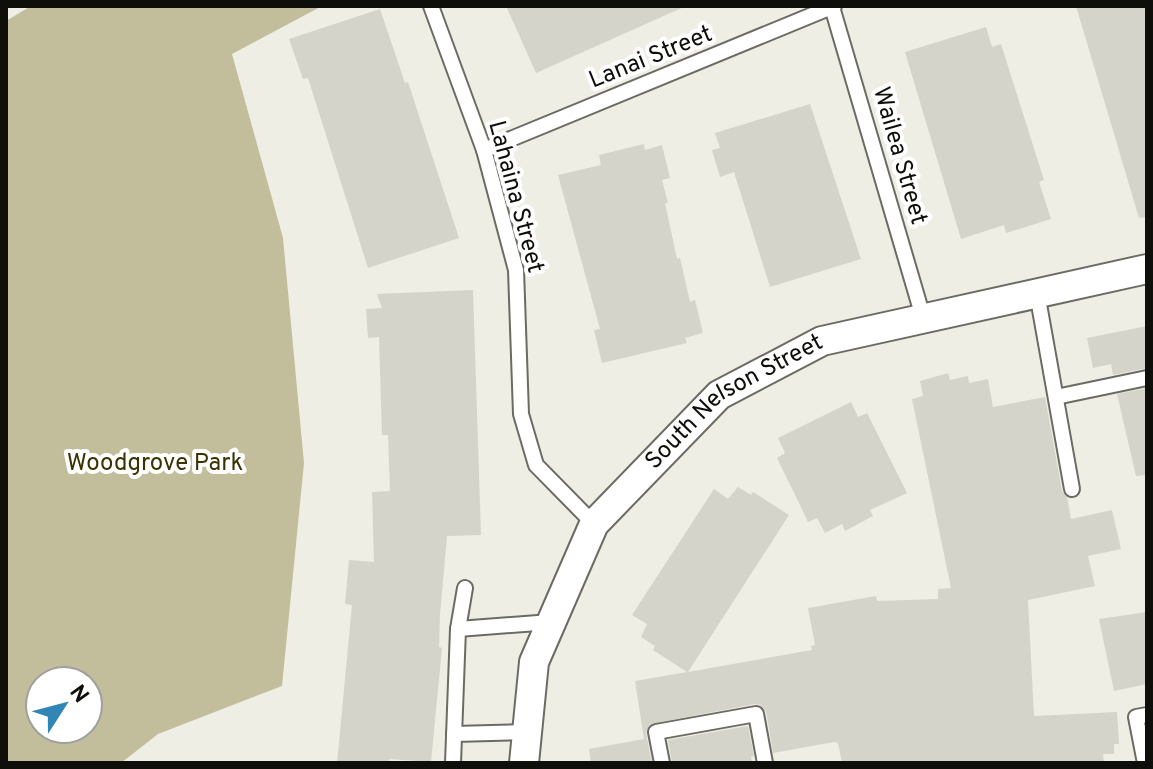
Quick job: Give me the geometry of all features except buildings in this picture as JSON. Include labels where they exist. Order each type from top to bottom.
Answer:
[{"type":"street","name":"South Nelson Street","points":[[524,763],[534,662],[594,524],[719,395],[822,341],[1147,269]]},
{"type":"lane","name":"Lahaina Street","points":[[431,6],[484,150],[516,270],[521,414],[536,465],[594,524]]},
{"type":"lane","name":"Lanai Street","points":[[484,150],[833,6]]},
{"type":"lane","name":"Wailea Street","points":[[833,6],[923,317]]},
{"type":"lane","points":[[1037,293],[1072,489]]},
{"type":"lane","points":[[1056,397],[1147,378]]},
{"type":"lane","points":[[453,763],[458,629],[465,588]]},
{"type":"lane","points":[[458,629],[551,622]]},
{"type":"lane","points":[[662,763],[656,732],[756,714],[765,763]]},
{"type":"lane","points":[[1145,763],[1136,717],[1147,715]]},
{"type":"lane","points":[[454,734],[527,732]]},
{"type":"green space","name":"Woodgrove Park","points":[[31,6],[322,6],[232,54],[283,238],[304,463],[282,686],[158,734],[121,763],[6,763],[6,21]]}]
